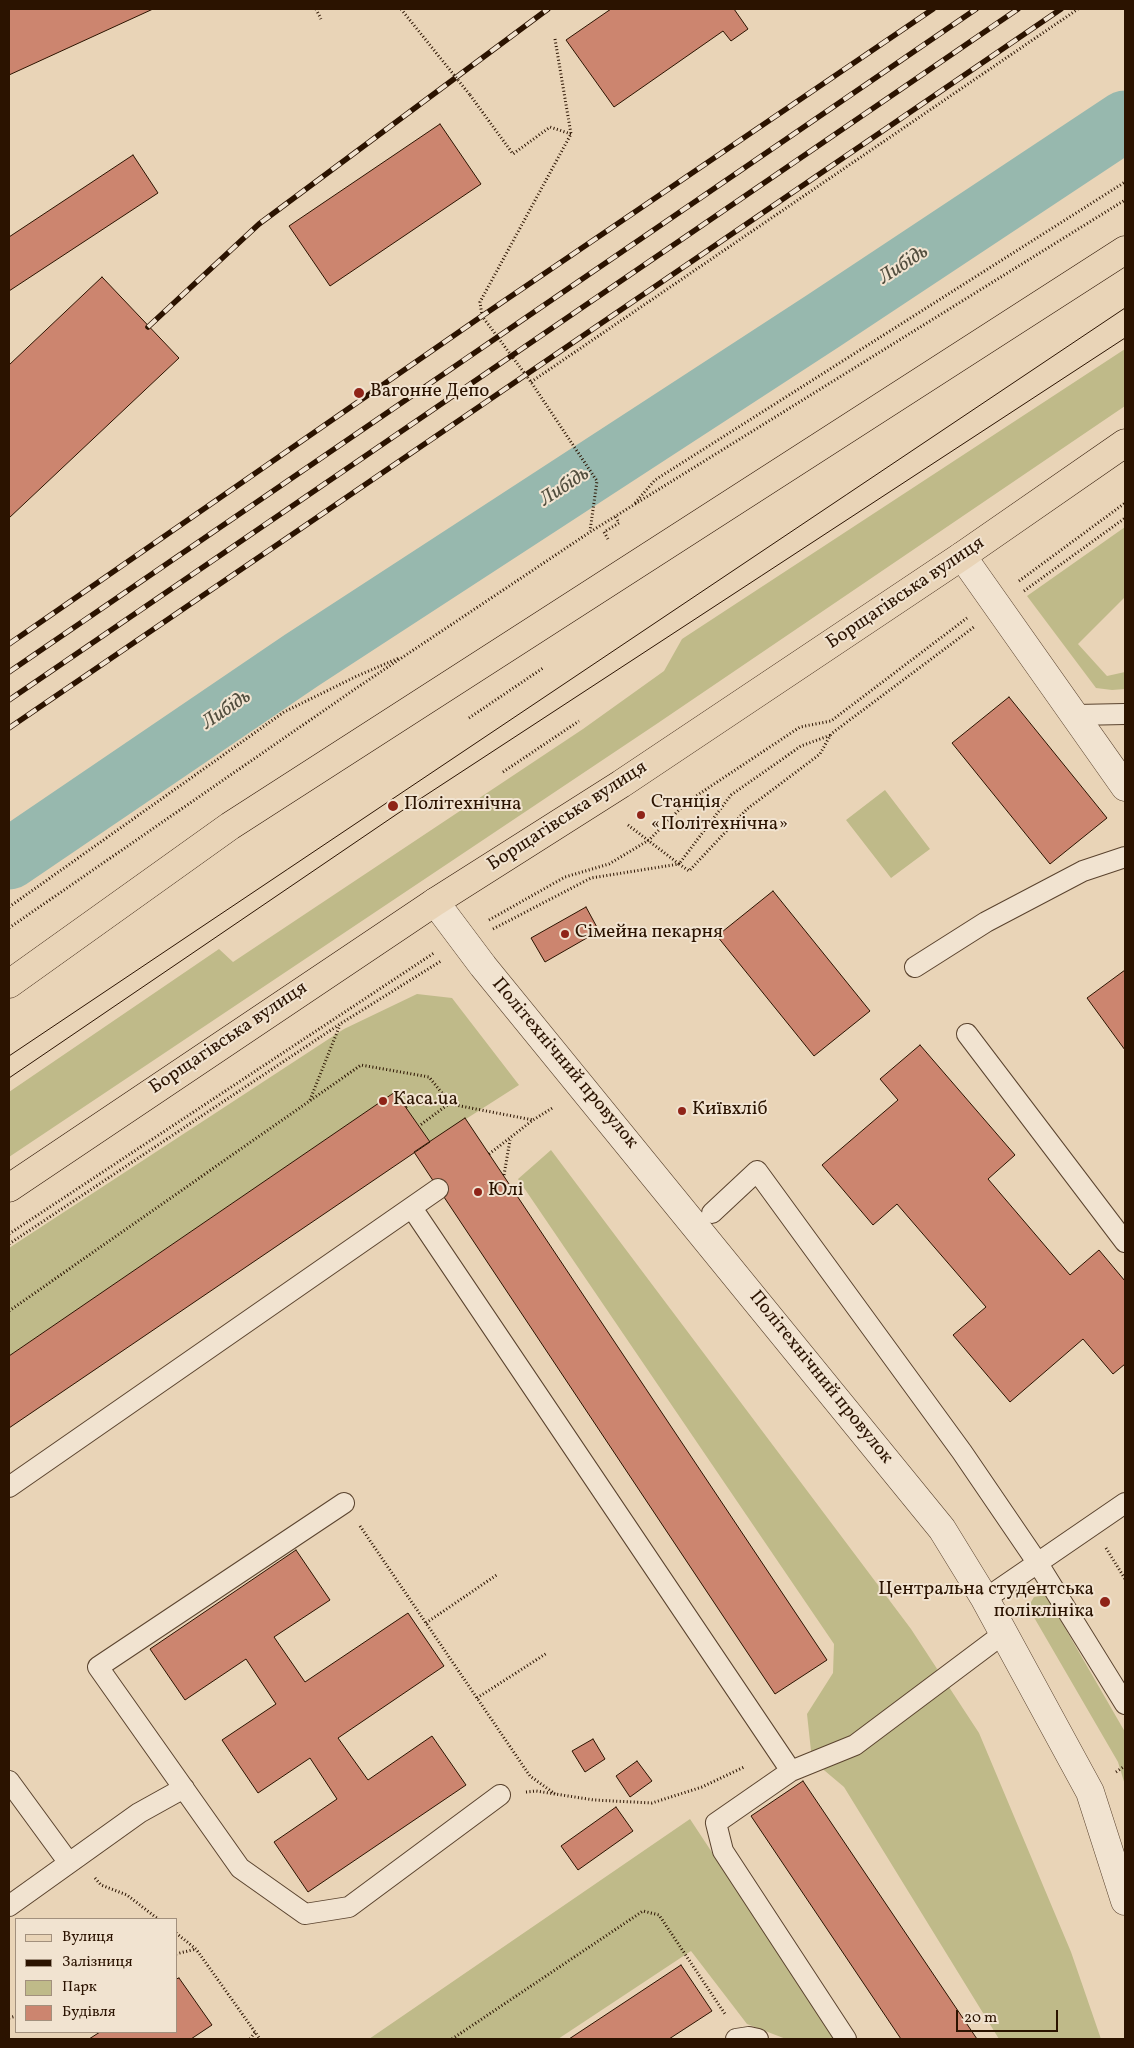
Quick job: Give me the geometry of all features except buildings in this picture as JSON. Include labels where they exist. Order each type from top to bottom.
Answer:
[{"type":"main road","points":[[9,984],[230,826],[1125,250]]},
{"type":"main road","name":"Борщагівська вулиця","points":[[9,1188],[436,902],[621,784],[962,556],[1125,443]]},
{"type":"street","points":[[962,556],[1125,787]]},
{"type":"street","name":"Політехнічний провулок","points":[[436,902],[482,966],[942,1528],[985,1599],[1090,1792],[1125,1901]]},
{"type":"lane","points":[[1076,715],[1125,714]]},
{"type":"lane","points":[[915,967],[986,922],[1083,871],[1125,856]]},
{"type":"lane","points":[[967,1034],[1125,1242]]},
{"type":"lane","points":[[712,1213],[757,1171],[962,1452],[1037,1562],[1125,1704]]},
{"type":"lane","points":[[9,1487],[438,1189]]},
{"type":"lane","points":[[412,1208],[792,1771]]},
{"type":"lane","points":[[344,1503],[98,1667],[240,1868],[305,1914],[349,1907],[500,1795]]},
{"type":"lane","points":[[985,1599],[1125,1503]]},
{"type":"lane","points":[[846,2039],[723,1851],[716,1823],[792,1771],[855,1745],[1003,1634]]},
{"type":"lane","points":[[9,1782],[69,1863]]},
{"type":"lane","points":[[9,1906],[139,1814],[184,1788]]},
{"type":"lane","points":[[736,2039],[758,2039]]},
{"type":"path","points":[[316,9],[321,19]]},
{"type":"path","points":[[401,9],[470,95],[513,154],[550,127],[571,134]]},
{"type":"path","points":[[531,382],[1078,9]]},
{"type":"path","points":[[555,38],[571,134],[480,302],[482,316],[531,382],[597,482],[590,532]]},
{"type":"path","points":[[633,506],[654,480],[1125,182]]},
{"type":"path","points":[[9,928],[406,654],[590,532],[1125,200]]},
{"type":"path","points":[[9,1244],[465,940],[590,878],[679,864],[731,795],[801,746],[831,734],[1125,503]]},
{"type":"path","points":[[608,539],[604,532],[619,523],[615,516]]},
{"type":"path","points":[[9,1234],[565,877],[609,864],[649,840],[687,802],[800,727],[831,721],[996,603],[1125,518]]},
{"type":"path","points":[[9,907],[284,712],[406,654]]},
{"type":"path","points":[[469,718],[542,668]]},
{"type":"path","points":[[503,772],[579,721]]},
{"type":"path","points":[[628,825],[689,871],[747,809],[820,754],[831,734]]},
{"type":"path","points":[[310,1101],[340,1024]]},
{"type":"path","points":[[9,1311],[361,1065],[429,1077],[450,1103]]},
{"type":"path","points":[[406,1107],[419,1098],[533,1120]]},
{"type":"path","points":[[419,1126],[450,1103]]},
{"type":"path","points":[[489,1154],[510,1140],[533,1120],[554,1107]]},
{"type":"path","points":[[504,1175],[510,1140]]},
{"type":"path","points":[[344,1503],[530,1776],[555,1794]]},
{"type":"path","points":[[1092,1526],[1125,1579]]},
{"type":"path","points":[[426,1623],[498,1574]]},
{"type":"path","points":[[477,1698],[547,1653]]},
{"type":"path","points":[[500,1795],[536,1791],[594,1800],[652,1803],[702,1787],[778,1751]]},
{"type":"path","points":[[1112,1775],[1125,1766]]},
{"type":"path","points":[[101,1885],[127,1895],[157,1918]]},
{"type":"path","points":[[452,2039],[643,1911],[659,1915],[736,2030],[736,2039]]},
{"type":"path","points":[[178,1935],[196,1949],[260,2039]]},
{"type":"path","points":[[178,1954],[196,1949]]},
{"type":"path","points":[[250,2039],[255,2032]]},
{"type":"green space","points":[[1125,349],[1125,406],[658,723],[9,1157],[9,1092],[219,949],[233,962],[583,729],[664,671],[682,639]]},
{"type":"green space","points":[[1125,527],[1125,597],[1078,644],[1107,676],[1125,672],[1125,689],[1096,688],[1027,596]]},
{"type":"green space","points":[[885,790],[930,849],[891,878],[846,820]]},
{"type":"green space","points":[[417,994],[452,998],[519,1085],[430,1142],[395,1092],[9,1356],[9,1248],[344,1029]]},
{"type":"green space","points":[[551,1150],[911,1629],[979,1733],[1071,1952],[1101,2039],[999,2039],[844,1787],[812,1760],[807,1714],[833,1673],[834,1644],[518,1179]]},
{"type":"green space","points":[[1046,1595],[1125,1732],[1125,1785],[1118,1762],[1028,1607],[1034,1597]]},
{"type":"green space","points":[[690,1819],[835,2039],[786,2039],[747,2024],[691,1951],[558,2039],[369,2039]]},
{"type":"waterway","name":"Либідь","points":[[9,859],[302,660],[823,321],[1125,121]]},
{"type":"tram line","points":[[9,1056],[1125,308]]},
{"type":"tram line","points":[[9,1078],[397,814],[1125,338]]},
{"type":"railway","points":[[148,327],[259,224],[548,9]]},
{"type":"railway","points":[[9,644],[482,316],[933,9]]},
{"type":"railway","points":[[9,672],[976,9]]},
{"type":"railway","points":[[9,700],[1018,9]]},
{"type":"railway","points":[[9,728],[1061,9]]},
{"type":"place","name":"Вагонне Депо","points":[[359,393]]},
{"type":"place","name":"Політехнічна","points":[[393,806]]},
{"type":"place","name":"Станція «Політехнічна»","points":[[641,815]]},
{"type":"place","name":"Сімейна пекарня","points":[[565,934]]},
{"type":"place","name":"Каса.ua","points":[[383,1101]]},
{"type":"place","name":"Київхліб","points":[[682,1111]]},
{"type":"place","name":"Юлі","points":[[478,1192]]},
{"type":"place","name":"Центральна студентська поліклініка","points":[[1105,1602]]}]
